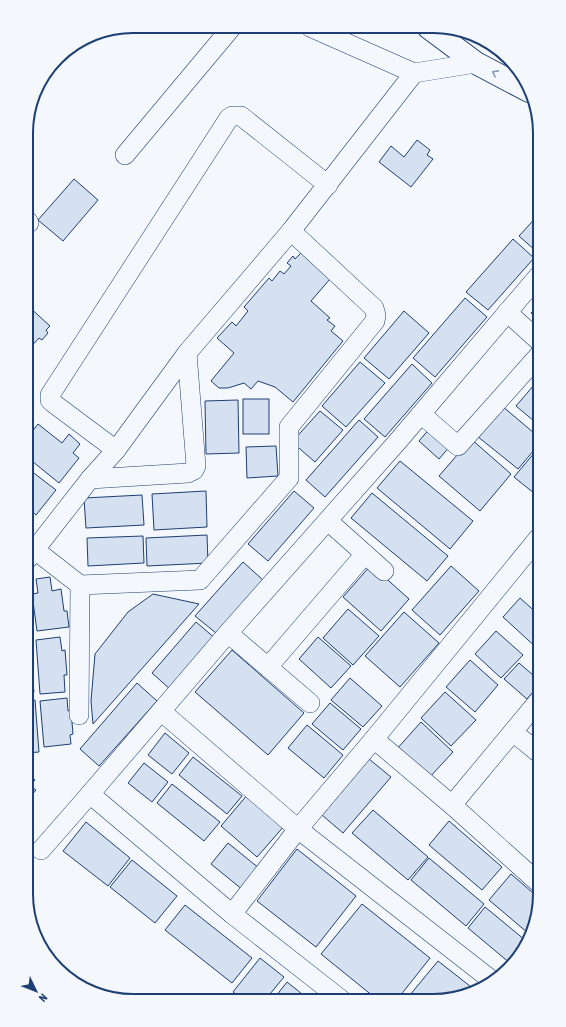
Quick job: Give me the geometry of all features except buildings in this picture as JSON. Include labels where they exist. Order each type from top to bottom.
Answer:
[{"type":"street","points":[[125,155],[227,33]]},
{"type":"street","points":[[324,33],[414,73],[476,63]]},
{"type":"street","points":[[437,33],[476,63],[522,87]]},
{"type":"street","points":[[33,552],[90,479],[116,450],[187,353],[291,231],[414,73]]},
{"type":"street","points":[[116,450],[53,403],[50,400],[50,395],[229,118],[232,116],[241,116],[328,185]]},
{"type":"street","points":[[33,556],[80,585],[200,580],[289,478],[289,427],[376,318],[374,308],[291,231]]},
{"type":"street","points":[[42,850],[162,712],[228,633],[421,414],[533,282]]},
{"type":"street","points":[[507,312],[533,336]]},
{"type":"street","points":[[90,479],[188,473],[194,470],[196,466],[187,353]]},
{"type":"street","points":[[421,414],[458,446],[533,362]]},
{"type":"street","points":[[328,521],[384,571]]},
{"type":"street","points":[[232,914],[298,829],[533,548]]},
{"type":"street","points":[[268,667],[366,554]]},
{"type":"street","points":[[79,714],[80,585]]},
{"type":"street","points":[[228,633],[310,703]]},
{"type":"street","points":[[452,805],[533,708]]},
{"type":"street","points":[[162,712],[298,829],[488,978]]},
{"type":"street","points":[[513,732],[533,748]]},
{"type":"street","points":[[374,739],[452,805],[533,878]]},
{"type":"street","points":[[90,794],[232,914],[334,994]]}]
